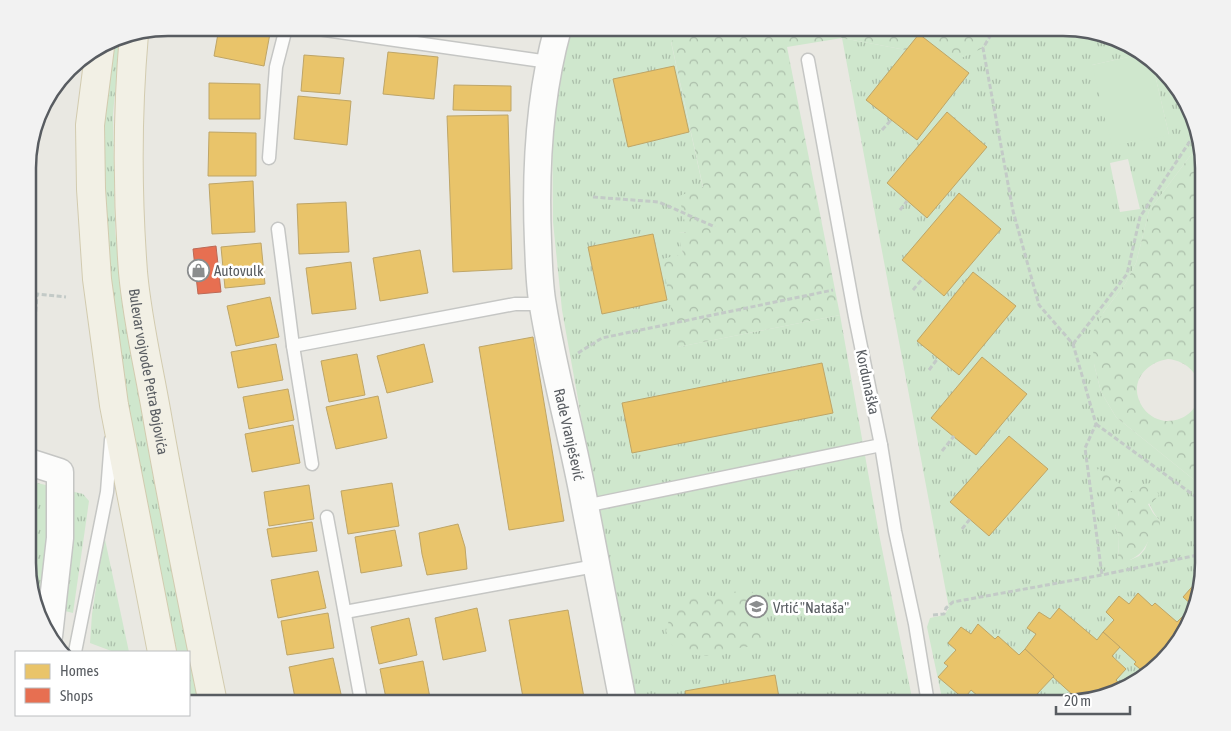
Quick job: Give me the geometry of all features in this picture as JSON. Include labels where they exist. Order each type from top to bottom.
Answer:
[{"type":"main road","name":"Bulevar vojvode Petra Bojovića","points":[[133,41],[128,142],[129,209],[134,274],[172,506],[211,695]]},
{"type":"main road","points":[[99,56],[90,125],[91,189],[101,316],[114,405],[162,651]]},
{"type":"street","name":"Rade Vranješević","points":[[556,37],[549,62],[536,181],[539,271],[555,368],[585,506],[620,694]]},
{"type":"street","points":[[36,464],[60,472],[60,538],[51,622]]},
{"type":"lane","points":[[269,158],[276,67],[284,37]]},
{"type":"lane","points":[[372,37],[549,62]]},
{"type":"lane","name":"Kordunaška","points":[[808,60],[926,694]]},
{"type":"lane","points":[[278,229],[293,346],[312,464]]},
{"type":"lane","points":[[293,346],[515,304],[543,304]]},
{"type":"lane","points":[[76,651],[107,492],[114,405]]},
{"type":"lane","points":[[585,506],[881,445]]},
{"type":"lane","points":[[327,517],[360,695]]},
{"type":"lane","points":[[346,612],[595,566]]},
{"type":"path","points":[[990,36],[983,48],[1013,211],[1038,305],[1073,344],[1096,424],[1194,495]]},
{"type":"path","points":[[882,130],[891,120]]},
{"type":"path","points":[[1073,344],[1127,274],[1140,217],[1191,140]]},
{"type":"path","points":[[593,197],[659,202],[715,227]]},
{"type":"path","points":[[900,210],[907,201]]},
{"type":"path","points":[[913,290],[923,278]]},
{"type":"path","points":[[555,368],[602,338],[773,304],[849,286]]},
{"type":"path","points":[[36,308],[37,294],[66,297]]},
{"type":"path","points":[[929,370],[938,358]]},
{"type":"path","points":[[1096,424],[1085,448],[1102,575]]},
{"type":"path","points":[[942,451],[954,436]]},
{"type":"path","points":[[962,529],[970,519]]},
{"type":"path","points":[[925,617],[944,614],[946,608],[953,602],[1194,556]]},
{"type":"green space","points":[[691,36],[917,36],[906,50],[842,38],[787,47],[840,315],[678,347],[662,259],[683,254],[678,233],[687,232],[679,196],[703,187],[671,41]]},
{"type":"green space","points":[[693,36],[671,42],[703,188],[687,232],[679,233],[683,254],[678,347],[840,315],[879,534],[911,694],[634,694],[612,589],[562,310],[553,222],[552,80],[567,37]]},
{"type":"green space","points":[[917,36],[929,36],[983,48],[990,36],[1080,37],[1113,46],[1132,56],[1092,65],[1169,135],[1155,74],[1168,88],[1177,102],[1190,134],[1194,151],[1149,211],[1136,263],[1125,284],[1103,313],[1094,364],[1101,392],[1116,417],[1194,480],[1194,580],[1185,613],[1168,643],[1143,668],[1113,685],[1097,690],[1072,694],[941,694],[927,627],[930,618],[944,615],[949,608],[842,38],[906,50]],"holes":[[[1128,159],[1140,209],[1120,212],[1110,163]],[[1144,484],[1149,504],[1160,521],[1150,536],[1145,549],[1139,556],[1130,560],[1118,559],[1119,536],[1115,527],[1119,517],[1116,501],[1134,493]]]},
{"type":"green space","points":[[922,36],[990,36],[983,48],[955,61]]},
{"type":"green space","points":[[119,46],[113,114],[115,231],[124,301],[198,695],[190,695],[190,651],[175,651],[122,377],[99,180],[108,51]]},
{"type":"green space","points":[[1132,56],[1143,63],[1155,74],[1169,135],[1112,146],[1092,65]]},
{"type":"green space","points":[[1194,151],[1194,374],[1182,363],[1168,359],[1159,361],[1151,365],[1140,377],[1137,392],[1146,412],[1154,418],[1161,420],[1181,419],[1194,408],[1194,480],[1116,417],[1101,392],[1094,364],[1092,334],[1103,313],[1125,284],[1136,263],[1149,211]]},
{"type":"green space","points":[[1097,468],[1133,493],[1144,484],[1152,483],[1159,495],[1153,502],[1148,504],[1160,521],[1159,530],[1144,549],[1130,560],[1130,565],[1121,565],[1118,559],[1119,536],[1115,527],[1119,516],[1116,501],[1099,481]]},
{"type":"green space","points":[[36,483],[83,494],[89,501],[73,613],[43,605],[37,580],[36,563]]},
{"type":"green space","points":[[104,535],[129,651],[111,651],[90,643],[92,614]]},
{"type":"green space","points":[[748,588],[760,604],[764,623],[763,638],[753,646],[738,648],[721,656],[702,656],[679,651],[671,644],[666,631],[673,605],[681,597],[697,593],[716,597]]},
{"type":"building: Homes","points":[[917,36],[922,36],[969,73],[917,140],[866,100]]},
{"type":"building: Homes","points":[[217,37],[269,37],[264,66],[214,56]]},
{"type":"building: Homes","points":[[388,52],[438,57],[434,99],[383,94]]},
{"type":"building: Homes","points":[[304,55],[344,58],[340,94],[301,91]]},
{"type":"building: Homes","points":[[674,66],[689,132],[628,147],[613,79]]},
{"type":"building: Homes","points":[[209,83],[260,84],[260,119],[209,119]]},
{"type":"building: Homes","points":[[454,85],[511,86],[511,111],[453,110]]},
{"type":"building: Homes","points":[[298,96],[351,101],[347,145],[294,139]]},
{"type":"building: Homes","points":[[947,112],[987,147],[927,218],[887,183]]},
{"type":"building: Homes","points":[[508,115],[512,269],[453,272],[447,116]]},
{"type":"building: Homes","points":[[209,132],[256,133],[256,176],[208,176]]},
{"type":"building: Homes","points":[[253,181],[255,232],[212,234],[209,184]]},
{"type":"building: Homes","points":[[959,193],[1001,229],[944,296],[902,260]]},
{"type":"building: Homes","points":[[346,202],[349,252],[299,254],[297,204]]},
{"type":"building: Homes","points":[[653,234],[667,300],[602,314],[588,247]]},
{"type":"building: Homes","points":[[261,243],[265,284],[225,288],[221,247]]},
{"type":"building: Homes","points":[[420,250],[428,293],[380,301],[373,258]]},
{"type":"building: Homes","points":[[351,262],[356,309],[312,314],[306,268]]},
{"type":"building: Homes","points":[[973,272],[1016,306],[959,375],[917,341]]},
{"type":"building: Homes","points":[[270,297],[279,337],[236,346],[227,306]]},
{"type":"building: Homes","points":[[533,337],[564,521],[509,530],[479,347]]},
{"type":"building: Homes","points":[[276,344],[283,380],[238,388],[231,352]]},
{"type":"building: Homes","points":[[424,344],[433,382],[387,393],[377,356]]},
{"type":"building: Homes","points":[[357,354],[365,395],[329,402],[321,361]]},
{"type":"building: Homes","points":[[982,357],[1027,394],[976,455],[931,418]]},
{"type":"building: Homes","points":[[822,363],[833,413],[632,453],[622,403]]},
{"type":"building: Homes","points":[[288,389],[294,420],[249,429],[243,397]]},
{"type":"building: Homes","points":[[378,396],[387,438],[336,449],[326,407]]},
{"type":"building: Homes","points":[[293,425],[300,463],[252,472],[245,434]]},
{"type":"building: Homes","points":[[1009,436],[1048,469],[989,536],[950,502]]},
{"type":"building: Homes","points":[[392,483],[399,526],[348,534],[341,491]]},
{"type":"building: Homes","points":[[309,485],[314,519],[269,526],[264,492]]},
{"type":"building: Homes","points":[[312,522],[317,551],[272,557],[267,529]]},
{"type":"building: Homes","points":[[458,524],[465,547],[467,569],[427,575],[419,533]]},
{"type":"building: Homes","points":[[395,530],[402,566],[361,573],[355,537]]},
{"type":"building: Homes","points":[[318,571],[326,608],[278,618],[271,580]]},
{"type":"building: Homes","points":[[1193,586],[1188,602],[1183,597]]},
{"type":"building: Homes","points":[[1138,593],[1152,606],[1155,603],[1177,622],[1184,615],[1168,643],[1141,669],[1134,664],[1136,662],[1103,632],[1114,620],[1106,612],[1119,596],[1129,604]]},
{"type":"building: Homes","points":[[477,608],[486,651],[443,660],[435,618]]},
{"type":"building: Homes","points":[[1059,608],[1097,640],[1103,632],[1120,647],[1112,656],[1126,669],[1116,680],[1118,682],[1089,692],[1072,694],[1053,677],[1025,649],[1036,634],[1027,628],[1039,612],[1050,619]]},
{"type":"building: Homes","points":[[568,610],[583,695],[522,695],[509,620]]},
{"type":"building: Homes","points":[[328,613],[334,648],[287,655],[281,621]]},
{"type":"building: Homes","points":[[409,618],[417,655],[379,664],[371,627]]},
{"type":"building: Homes","points":[[978,624],[995,639],[998,636],[1019,655],[1025,649],[1054,676],[1037,694],[976,694],[971,690],[968,694],[958,694],[938,677],[948,666],[944,663],[956,650],[948,643],[961,627],[971,634]]},
{"type":"building: Homes","points":[[333,658],[341,695],[294,695],[289,667]]},
{"type":"building: Homes","points":[[423,661],[429,695],[385,695],[380,669]]},
{"type":"building: Homes","points":[[775,675],[778,694],[686,694],[685,691]]},
{"type":"building: Shops","points":[[216,246],[221,292],[198,294],[193,249]]},
{"type":"place","name":"Autovulk","points":[[198,270]]},
{"type":"place","name":"Vrtić \"Nataša\"","points":[[757,607]]}]
